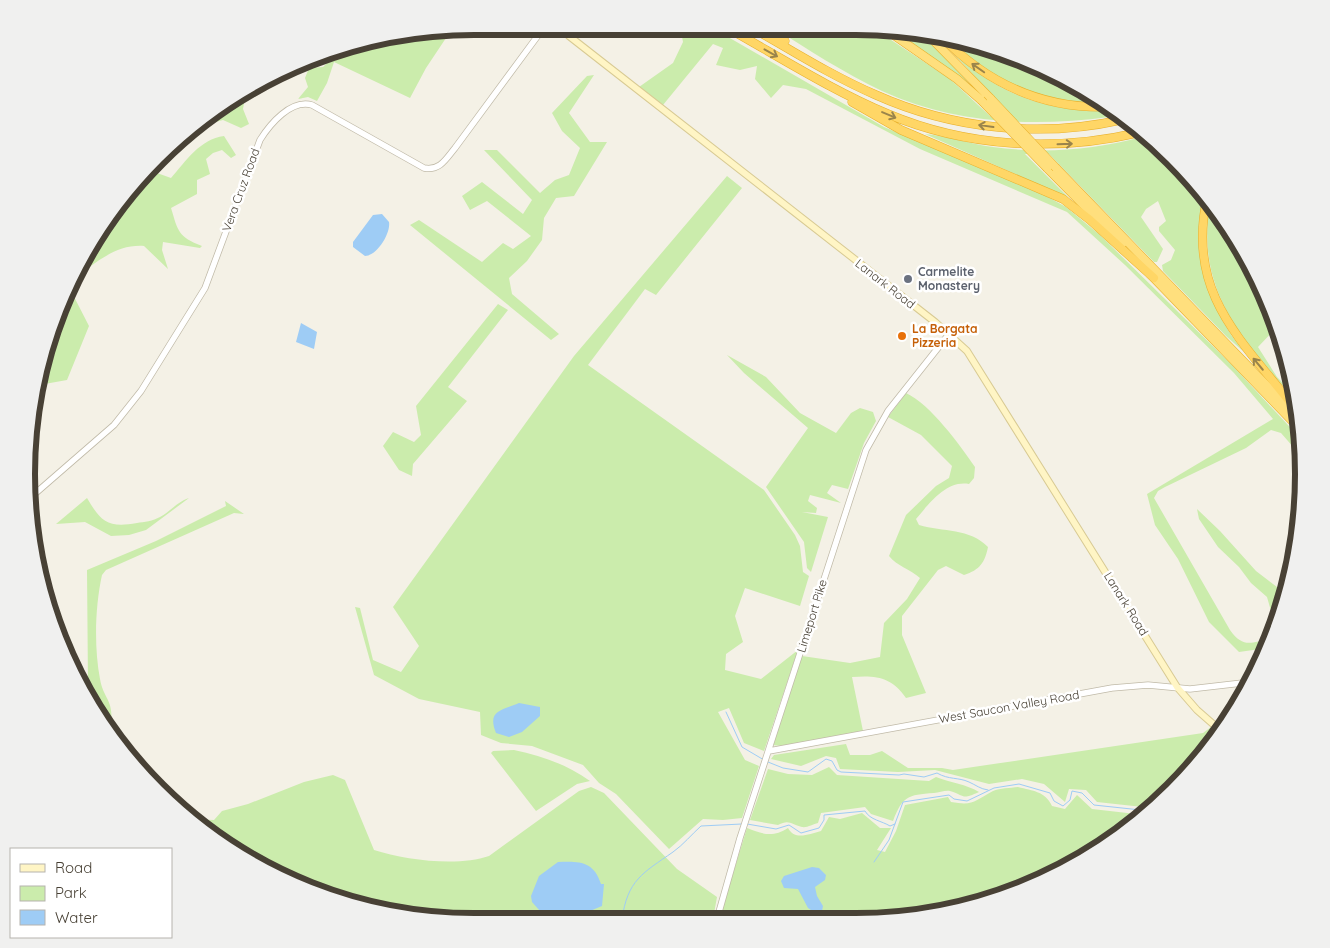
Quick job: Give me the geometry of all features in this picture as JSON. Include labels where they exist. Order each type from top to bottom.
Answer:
[{"type":"highway","points":[[740,35],[815,77],[888,114],[911,123],[970,138],[1031,144],[1073,144],[1105,141],[1133,134]]},
{"type":"highway","points":[[765,35],[841,78],[904,106],[932,116],[986,126],[1042,130],[1074,128],[1116,121]]},
{"type":"highway","points":[[776,35],[841,78]]},
{"type":"highway","points":[[897,37],[957,79],[981,100],[1291,421]]},
{"type":"highway","points":[[935,42],[1290,410]]},
{"type":"highway","points":[[951,45],[968,62],[1017,92],[1064,105],[1096,107]]},
{"type":"highway","points":[[815,77],[871,114],[901,130],[1042,188],[1063,199],[1090,220],[1154,278]]},
{"type":"highway","points":[[1205,208],[1202,230],[1204,255],[1215,299],[1234,334],[1289,401]]},
{"type":"main road","name":"Lanark Road","points":[[569,35],[949,334],[974,360],[1177,687],[1197,710],[1215,726]]},
{"type":"street","name":"Vera Cruz Road","points":[[36,493],[114,425],[142,391],[205,288],[260,140],[269,128],[290,109],[302,104],[312,105],[424,168],[436,168],[443,163],[455,148],[538,35]]},
{"type":"street","name":"Limeport Pike","points":[[719,913],[747,818],[866,450],[888,411],[949,334]]},
{"type":"street","name":"West Saucon Valley Road","points":[[768,754],[1112,688],[1148,685],[1190,689],[1242,683]]},
{"type":"green space","points":[[682,35],[725,35],[884,127],[1037,191],[1066,207],[1100,235],[1231,364],[1292,430],[1294,448],[1281,433],[1271,430],[1246,448],[1158,491],[1154,498],[1230,630],[1243,642],[1252,643],[1262,641],[1259,649],[1239,652],[1209,622],[1178,559],[1155,525],[1147,494],[1273,419],[1234,373],[1125,265],[1067,212],[920,149],[806,89],[783,85],[771,98],[755,79],[757,66],[740,70],[716,65],[723,48],[713,44],[663,105],[639,87],[673,63],[683,42]]},
{"type":"green space","points":[[786,35],[885,36],[950,79],[990,116],[1014,118],[951,51],[989,81],[1018,95],[1033,101],[1070,109],[1101,110],[1110,116],[1051,122],[1022,122],[965,116],[909,102],[868,84]]},
{"type":"green space","points":[[447,36],[426,68],[410,98],[334,62],[327,83],[317,101],[308,97],[298,99],[308,87],[305,78],[309,68],[323,67],[333,58],[388,43]]},
{"type":"green space","points":[[903,38],[929,41],[970,84]]},
{"type":"green space","points":[[959,47],[1024,68],[1090,103],[1057,99],[1016,86],[997,76]]},
{"type":"green space","points":[[594,75],[569,113],[590,142],[607,142],[574,196],[556,198],[544,218],[542,240],[527,261],[509,278],[512,294],[559,334],[551,340],[410,225],[419,220],[482,262],[503,243],[513,249],[531,236],[487,201],[470,210],[462,196],[482,182],[523,214],[532,200],[484,150],[497,150],[540,193],[555,180],[569,175],[580,148],[562,131],[552,113],[587,76]]},
{"type":"green space","points":[[245,100],[243,109],[249,124],[241,128],[223,120],[210,124]]},
{"type":"green space","points":[[925,134],[993,147],[1030,150],[1087,148],[1138,138],[1166,164],[1203,205],[1200,237],[1206,278],[1220,316],[1244,352],[1163,271],[1162,265],[1171,260],[1175,250],[1159,231],[1159,227],[1166,221],[1158,201],[1146,209],[1141,217],[1163,249],[1157,262],[1154,262],[1049,154],[1025,154],[1069,198]]},
{"type":"green space","points":[[224,136],[236,155],[231,158],[222,150],[213,153],[206,159],[210,174],[197,180],[197,194],[171,208],[175,222],[183,236],[202,246],[200,248],[163,242],[162,250],[168,269],[144,246],[133,246],[113,252],[85,271],[109,230],[156,172],[171,178],[194,152],[215,138]]},
{"type":"green space","points":[[727,176],[742,188],[656,295],[645,289],[588,365],[764,490],[795,535],[800,546],[803,572],[809,576],[800,606],[745,588],[735,616],[743,642],[726,654],[725,670],[761,679],[798,650],[764,751],[744,743],[729,708],[718,712],[745,760],[759,766],[742,818],[723,820],[703,819],[669,849],[616,794],[599,783],[583,765],[532,746],[501,743],[481,735],[480,712],[419,699],[374,675],[355,607],[360,608],[373,660],[401,672],[419,646],[393,607],[574,356]]},
{"type":"green space","points":[[1209,214],[1236,255],[1262,306],[1272,332],[1258,347],[1277,377],[1287,387],[1287,391],[1242,335],[1228,312],[1217,289],[1210,263],[1207,234]]},
{"type":"green space","points":[[73,295],[89,326],[67,380],[44,384],[58,333]]},
{"type":"green space","points":[[498,304],[508,310],[448,387],[467,401],[413,464],[412,476],[399,470],[383,446],[393,432],[414,442],[421,435],[416,406]]},
{"type":"green space","points":[[727,355],[766,377],[800,413],[836,433],[851,413],[860,408],[873,412],[876,421],[864,443],[848,489],[832,485],[827,493],[841,503],[810,495],[808,501],[817,508],[816,513],[802,512],[828,517],[811,572],[807,568],[804,542],[766,487],[808,428],[744,373]]},
{"type":"green space","points":[[906,393],[915,398],[934,415],[975,467],[974,478],[969,484],[961,484],[946,489],[932,500],[916,519],[919,525],[965,534],[981,541],[988,547],[985,557],[978,568],[964,575],[946,566],[938,570],[902,616],[902,635],[926,693],[906,698],[895,686],[883,679],[869,676],[852,677],[863,731],[781,746],[773,745],[802,656],[850,663],[880,657],[884,623],[907,599],[920,578],[889,556],[906,515],[936,486],[949,478],[952,466],[921,435],[888,417]]},
{"type":"green space","points":[[87,498],[101,518],[112,524],[119,525],[140,523],[154,519],[164,515],[189,498],[146,530],[129,535],[111,536],[85,522],[56,524]]},
{"type":"green space","points":[[225,501],[244,514],[234,513],[106,570],[102,575],[96,640],[100,679],[110,705],[112,722],[88,683],[87,570],[156,541],[226,506]]},
{"type":"green space","points":[[1197,509],[1256,571],[1277,587],[1279,591],[1272,615],[1267,597],[1251,583],[1239,567],[1218,547],[1199,519]]},
{"type":"green space","points":[[1211,727],[1213,729],[1186,763],[1142,807],[1097,802],[1086,790],[1069,789],[1065,802],[1044,784],[1022,779],[989,784],[935,770],[898,772],[840,769],[836,758],[826,756],[801,766],[771,759],[774,755],[846,744],[850,755],[870,755],[882,751],[908,768],[942,768],[953,770],[1203,733]]},
{"type":"green space","points":[[514,750],[554,761],[590,781],[577,784],[536,811],[491,753],[493,751]]},
{"type":"green space","points":[[829,767],[837,775],[929,781],[936,777],[979,792],[966,797],[948,791],[912,796],[903,802],[893,821],[871,814],[865,807],[821,813],[818,823],[806,827],[788,822],[778,825],[750,820],[768,769],[788,774],[812,775]]},
{"type":"green space","points":[[333,775],[345,780],[374,850],[401,857],[447,862],[489,856],[579,791],[591,787],[604,793],[677,869],[717,897],[714,913],[474,913],[445,912],[388,905],[333,890],[280,868],[230,839],[204,820],[214,820],[222,811],[248,804],[304,782]]},
{"type":"green space","points":[[1018,787],[1038,792],[1046,797],[1052,806],[1065,809],[1077,795],[1092,809],[1133,814],[1100,839],[1050,868],[997,890],[942,905],[885,912],[721,913],[747,828],[772,834],[788,828],[794,834],[803,836],[821,831],[829,817],[840,819],[862,813],[880,828],[891,828],[877,850],[885,852],[896,831],[905,805],[948,797],[951,802],[969,803],[993,791]]},
{"type":"water","points":[[382,214],[389,222],[388,232],[378,248],[370,255],[365,256],[353,247],[353,242],[373,215]]},
{"type":"water","points":[[301,323],[317,332],[314,349],[296,342]]},
{"type":"water","points":[[519,703],[540,707],[540,716],[522,732],[509,737],[496,733],[493,720],[497,712]]},
{"type":"water","points":[[558,862],[579,862],[585,864],[598,876],[601,884],[604,884],[602,906],[588,913],[567,913],[565,911],[549,913],[547,911],[540,911],[532,902],[531,896],[539,876]]},
{"type":"water","points":[[812,867],[819,868],[826,875],[825,880],[815,887],[817,896],[823,906],[822,911],[814,912],[808,908],[798,889],[784,888],[781,881],[784,876]]},
{"type":"waterway","points":[[726,712],[742,747],[764,760]]},
{"type":"waterway","points":[[768,762],[783,768],[808,772],[826,759],[832,761],[837,770],[841,772],[904,774],[924,777],[937,773],[946,777],[965,780],[988,790]]},
{"type":"waterway","points":[[874,862],[889,840],[903,802],[949,795],[954,799],[967,801],[994,788],[1019,784],[1050,793],[1054,801],[1063,806],[1070,800],[1072,791],[1082,793],[1094,805],[1138,810]]},
{"type":"waterway","points":[[747,824],[776,829],[789,825],[801,833],[819,828],[824,820],[824,815],[865,811],[873,818],[890,826],[895,824]]},
{"type":"waterway","points":[[623,913],[628,895],[638,879],[677,849],[701,826],[742,824]]},
{"type":"place","name":"Carmelite Monastery","points":[[908,279]]},
{"type":"place","name":"La Borgata Pizzeria","points":[[902,336]]}]
